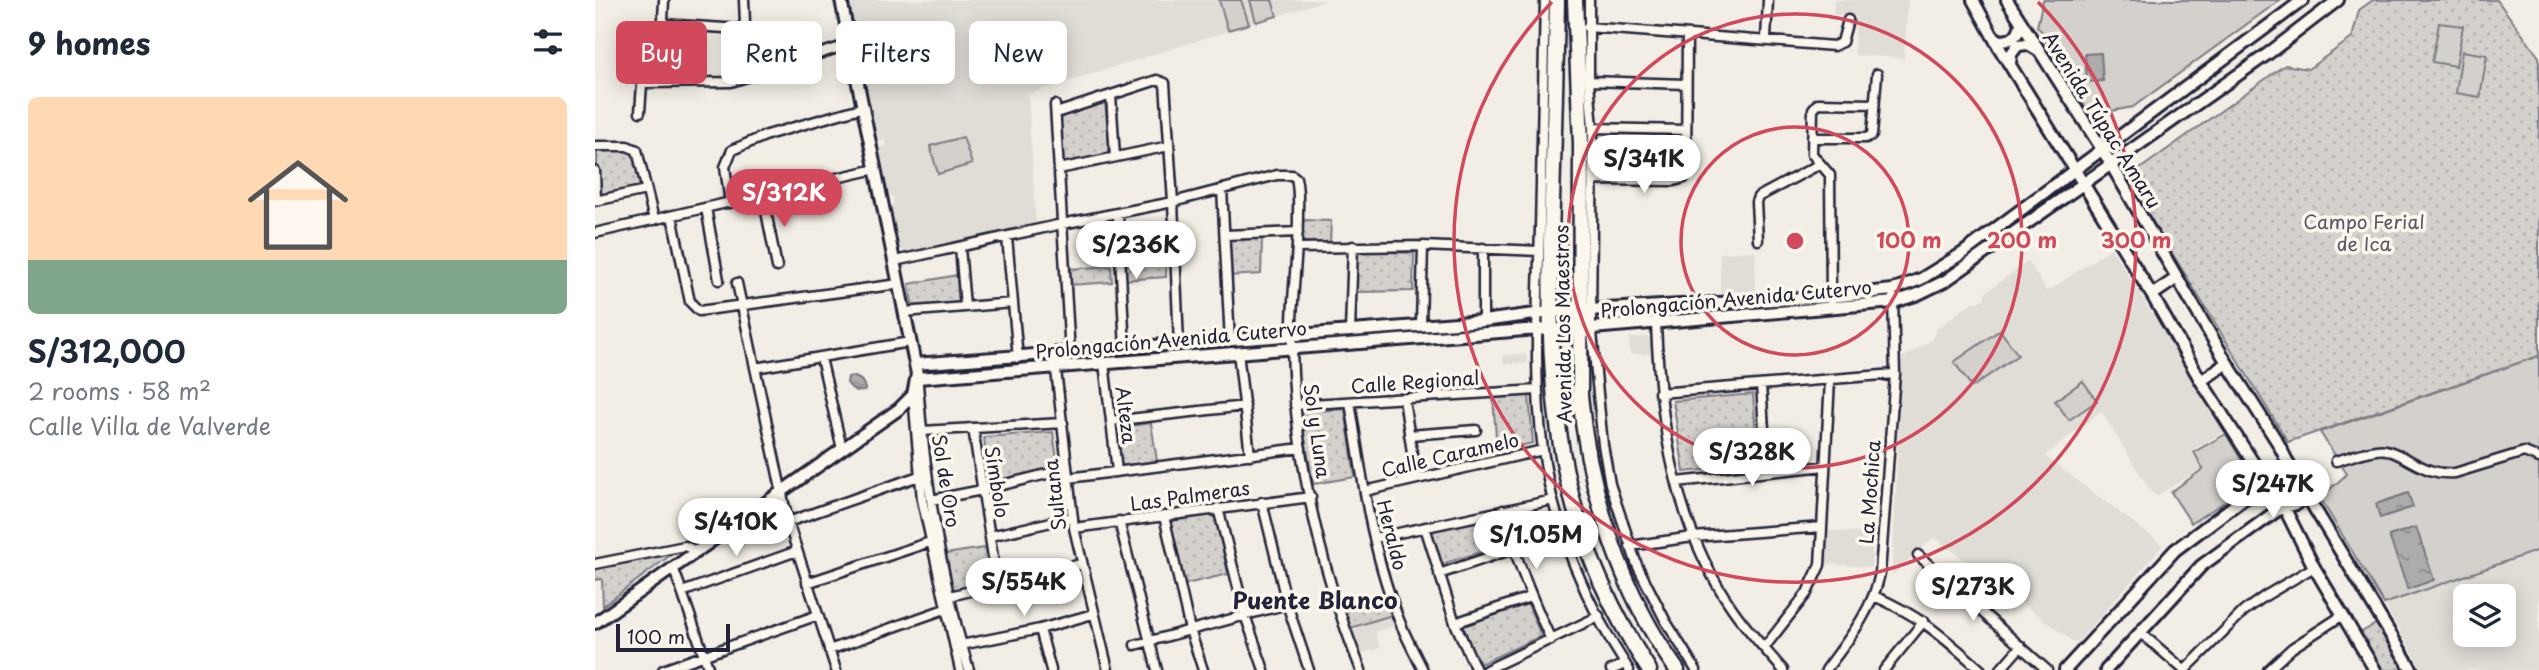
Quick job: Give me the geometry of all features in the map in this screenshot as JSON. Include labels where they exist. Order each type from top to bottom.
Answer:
[{"type":"highway","name":"Avenida Los Maestros","points":[[1557,0],[1555,105],[1542,310],[1557,421],[1573,503],[1587,547],[1605,592],[1649,670]]},
{"type":"highway","name":"Avenida Los Maestros","points":[[1574,0],[1586,329],[1582,417],[1595,486],[1607,527],[1643,614],[1677,670]]},
{"type":"highway","points":[[1543,86],[1555,105]]},
{"type":"street","points":[[663,21],[664,0]]},
{"type":"street","points":[[707,27],[740,29],[745,23],[744,0]]},
{"type":"street","points":[[841,0],[845,21]]},
{"type":"street","points":[[1542,310],[1539,251],[1545,0]]},
{"type":"street","points":[[1585,311],[1593,180],[1589,0]]},
{"type":"street","points":[[1766,39],[1768,0]]},
{"type":"street","points":[[1973,0],[2152,295],[2200,381],[2271,486],[2273,500],[2283,507],[2314,567],[2375,670]]},
{"type":"street","name":"Avenida Túpac Amaru","points":[[2007,0],[2102,149],[2294,475]]},
{"type":"street","name":"Prolongación Avenida Cutervo","points":[[1893,296],[1937,269],[2076,169],[2303,0]]},
{"type":"street","name":"Prolongación Avenida Cutervo","points":[[915,365],[1018,358],[1104,363],[1661,323],[1831,302],[1916,295],[1945,281],[2241,72],[2338,0]]},
{"type":"street","points":[[1575,16],[1589,29],[1838,45],[1842,41],[1848,20]]},
{"type":"street","points":[[1994,37],[2000,41],[2013,38],[2020,30],[2021,23]]},
{"type":"street","points":[[1593,180],[1681,181],[1686,173],[1687,35]]},
{"type":"street","points":[[2010,64],[2011,54],[2018,46],[2028,44],[2038,50]]},
{"type":"street","points":[[707,82],[731,82],[836,48]]},
{"type":"street","points":[[2230,56],[2241,72]]},
{"type":"street","points":[[1812,138],[1866,138],[1872,135],[1877,74]]},
{"type":"street","points":[[1070,354],[1056,109],[1157,79],[1164,81],[1173,202],[1179,345]]},
{"type":"street","points":[[1589,81],[1686,84]]},
{"type":"street","points":[[640,112],[642,84]]},
{"type":"street","points":[[859,84],[918,378],[913,395],[919,476],[930,542],[960,670]]},
{"type":"street","points":[[1111,94],[1115,157]]},
{"type":"street","points":[[1831,302],[1830,175],[1812,154],[1813,109],[1818,103],[1874,104]]},
{"type":"street","points":[[730,203],[725,167],[732,150],[767,135],[864,107]]},
{"type":"street","points":[[1593,128],[1686,130]]},
{"type":"street","points":[[595,146],[627,146],[637,150],[654,220]]},
{"type":"street","points":[[1059,169],[1169,146]]},
{"type":"street","points":[[1758,240],[1758,197],[1820,164]]},
{"type":"street","points":[[595,233],[876,169]]},
{"type":"street","points":[[595,171],[595,200],[646,191]]},
{"type":"street","name":"Sol y Luna","points":[[1222,189],[1286,174],[1296,178],[1298,232],[1293,335],[1294,405],[1311,497],[1338,614],[1361,670]]},
{"type":"street","points":[[895,261],[1062,224],[1118,215],[1222,189],[1230,341]]},
{"type":"street","points":[[763,196],[776,267]]},
{"type":"street","points":[[706,208],[719,279]]},
{"type":"street","points":[[1118,215],[1125,349]]},
{"type":"street","points":[[672,216],[690,302],[693,307],[707,312],[899,284]]},
{"type":"street","points":[[1225,235],[1298,232]]},
{"type":"street","points":[[1007,237],[1018,358]]},
{"type":"street","points":[[1350,331],[1353,246]]},
{"type":"street","points":[[1297,248],[1423,246],[1539,251]]},
{"type":"street","points":[[1421,325],[1423,246]]},
{"type":"street","points":[[960,247],[965,307]]},
{"type":"street","points":[[1483,248],[1483,321]]},
{"type":"street","points":[[1937,269],[1945,281]]},
{"type":"street","points":[[2152,295],[2177,278]]},
{"type":"street","points":[[737,283],[788,523],[836,670]]},
{"type":"street","name":"La Mochica","points":[[1826,670],[1864,617],[1874,596],[1880,573],[1895,374],[1893,296]]},
{"type":"street","name":"Prolongación Avenida Cutervo","points":[[918,378],[1055,361],[1070,354],[1483,321],[1542,310],[1585,311],[1831,302]]},
{"type":"street","points":[[904,312],[1013,303]]},
{"type":"street","points":[[1662,307],[1670,313],[1661,323],[1659,393],[1677,482],[1693,537],[1732,608],[1783,670]]},
{"type":"street","points":[[1586,329],[1610,484],[1630,546],[1649,592],[1696,670]]},
{"type":"street","points":[[1545,330],[1538,390],[1543,450],[1552,500],[1572,559],[1627,667],[1611,670]]},
{"type":"street","points":[[755,368],[909,342]]},
{"type":"street","points":[[1238,352],[1250,454]]},
{"type":"street","points":[[821,358],[842,449]]},
{"type":"street","name":"Sultana","points":[[1055,361],[1074,527],[1108,670]]},
{"type":"street","name":"Alteza","points":[[1104,363],[1117,471]]},
{"type":"street","points":[[2200,381],[2227,363]]},
{"type":"street","points":[[1659,393],[1895,374]]},
{"type":"street","name":"Sol de Oro","points":[[918,378],[931,500],[950,596],[969,670]]},
{"type":"street","points":[[1764,648],[1807,593],[1815,579],[1821,556],[1830,380]]},
{"type":"street","points":[[1761,385],[1767,472]]},
{"type":"street","name":"Calle Regional","points":[[1294,405],[1538,390]]},
{"type":"street","points":[[595,623],[899,409],[913,395]]},
{"type":"street","points":[[1404,399],[1416,479]]},
{"type":"street","name":"Heraldo","points":[[1350,402],[1364,491],[1375,538],[1402,626],[1423,670]]},
{"type":"street","points":[[1111,421],[1245,406]]},
{"type":"street","points":[[922,431],[1063,423]]},
{"type":"street","name":"Símbolo","points":[[972,428],[997,583]]},
{"type":"street","points":[[1409,435],[1476,430]]},
{"type":"street","points":[[931,500],[1067,474],[1117,471],[1301,448]]},
{"type":"street","name":"Calle Caramelo","points":[[1364,491],[1543,450]]},
{"type":"street","points":[[2336,461],[2383,450],[2418,466],[2445,474],[2524,452],[2539,458]]},
{"type":"street","points":[[1677,482],[1825,466]]},
{"type":"street","points":[[2065,670],[2175,550],[2243,499],[2271,486],[2279,476],[2294,475],[2302,482],[2304,491],[2412,670]]},
{"type":"street","points":[[788,523],[919,476]]},
{"type":"street","points":[[2106,670],[2201,566],[2283,507],[2297,504],[2304,491]]},
{"type":"street","name":"Las Palmeras","points":[[1074,527],[1311,497]]},
{"type":"street","points":[[1375,538],[1552,500]]},
{"type":"street","points":[[1262,502],[1287,604],[1309,670]]},
{"type":"street","points":[[1218,508],[1245,615],[1264,670]]},
{"type":"street","points":[[1503,510],[1530,597],[1551,640]]},
{"type":"street","points":[[1164,516],[1190,630],[1203,670]]},
{"type":"street","points":[[990,536],[1073,517]]},
{"type":"street","points":[[1119,522],[1157,670]]},
{"type":"street","points":[[1425,527],[1455,623],[1476,670]]},
{"type":"street","points":[[1630,546],[1693,537],[1822,527]]},
{"type":"street","points":[[807,583],[930,542]]},
{"type":"street","points":[[595,564],[685,546],[696,551]]},
{"type":"street","points":[[1439,574],[1513,549]]},
{"type":"street","points":[[682,592],[797,551]]},
{"type":"street","points":[[1918,555],[2047,670]]},
{"type":"street","points":[[950,596],[1081,564]]},
{"type":"street","points":[[673,567],[709,670]]},
{"type":"street","points":[[2140,632],[2185,670],[2244,611],[2314,567]]},
{"type":"street","points":[[1874,596],[1924,621],[1981,670]]},
{"type":"street","points":[[1455,623],[1530,597]]},
{"type":"street","points":[[1135,645],[1287,604]]},
{"type":"street","points":[[829,650],[945,608]]},
{"type":"street","points":[[961,645],[1040,629],[1093,614]]},
{"type":"street","points":[[663,670],[818,615]]},
{"type":"street","points":[[2268,670],[2292,648],[2343,615]]},
{"type":"street","points":[[1486,670],[1599,616]]},
{"type":"street","points":[[1884,670],[1924,621]]},
{"type":"street","points":[[1040,629],[1050,669],[1040,670]]},
{"type":"street","points":[[2000,670],[2021,646]]},
{"type":"shaded area","points":[[846,0],[1327,0],[1067,82],[1067,21],[969,21],[969,84],[1060,84],[1028,94],[1036,229],[905,257],[903,250],[900,251],[891,207],[894,202],[889,195],[880,148],[886,146],[885,140],[879,141],[866,84],[955,84],[955,21],[851,21]]},
{"type":"shaded area","points":[[1834,0],[1908,0],[1904,58],[1854,55],[1856,16],[1833,15]]},
{"type":"shaded area","points":[[2111,248],[2225,431],[2192,451],[2201,468],[2157,496],[2151,492],[2101,411],[2045,456],[2163,545],[2076,644],[1934,537],[1892,575],[1902,358],[1933,339],[1935,330],[1973,302],[1985,298],[1985,293],[2028,261],[2047,292]]},
{"type":"shaded area","points":[[1755,251],[1756,292],[1720,294],[1720,253]]},
{"type":"shaded area","points":[[1651,337],[1651,354],[1630,354],[1629,338]]},
{"type":"shaded area","points":[[1526,354],[1527,363],[1504,364],[1503,355]]},
{"type":"shaded area","points":[[1829,531],[1873,533],[1871,567],[1825,564],[1825,541],[1828,541]]},
{"type":"shaded area","points":[[2539,550],[2539,670],[2423,670],[2384,604]]},
{"type":"shaded area","points":[[1392,616],[1395,626],[1375,632],[1380,648],[1361,654],[1351,629]]},
{"type":"green space","points":[[1219,0],[1241,0],[1249,24],[1228,30]]},
{"type":"green space","points":[[1250,0],[1272,0],[1277,16],[1256,22]]},
{"type":"green space","points":[[2043,0],[2280,0],[2133,107],[2090,115],[2046,43],[2048,37],[2037,27]]},
{"type":"green space","name":"Campo Ferial de Ica","points":[[2373,0],[2497,0],[2539,57],[2539,356],[2288,442],[2129,183],[2130,176],[2285,65],[2308,69],[2352,38],[2359,10]]},
{"type":"green space","points":[[2439,23],[2463,26],[2456,66],[2432,62]]},
{"type":"green space","points":[[2462,51],[2487,55],[2480,97],[2456,93]]},
{"type":"green space","points":[[1105,102],[1110,154],[1060,164],[1058,117]]},
{"type":"green space","points":[[963,137],[972,164],[938,174],[930,146]]},
{"type":"green space","points":[[597,149],[633,150],[640,186],[597,196]]},
{"type":"green space","points":[[1303,220],[1331,221],[1330,243],[1302,242]]},
{"type":"green space","points":[[1262,238],[1261,274],[1229,276],[1226,240]]},
{"type":"green space","points":[[1356,251],[1414,253],[1413,291],[1355,292]]},
{"type":"green space","points":[[1166,262],[1166,277],[1123,280],[1122,265]]},
{"type":"green space","points":[[1111,266],[1112,282],[1070,285],[1069,269]]},
{"type":"green space","points":[[957,275],[959,304],[913,309],[909,284]]},
{"type":"green space","points":[[2000,330],[2018,355],[1972,387],[1954,362]]},
{"type":"green space","points":[[2539,356],[2539,550],[2384,604],[2320,498],[2347,474],[2320,432]]},
{"type":"green space","points":[[2083,381],[2097,401],[2069,420],[2055,401]]},
{"type":"green space","points":[[1753,394],[1758,464],[1684,472],[1673,401]]},
{"type":"green space","points":[[1529,395],[1533,443],[1497,451],[1493,397]]},
{"type":"green space","points":[[1345,409],[1355,477],[1313,484],[1300,412]]},
{"type":"green space","points":[[1151,423],[1157,461],[1119,466],[1115,428]]},
{"type":"green space","points":[[1053,432],[1058,466],[989,482],[984,437]]},
{"type":"green space","points":[[2226,434],[2255,483],[2191,523],[2171,492],[2203,469],[2194,452]]},
{"type":"green space","points":[[1215,513],[1228,574],[1182,585],[1167,520]]},
{"type":"green space","points":[[1495,515],[1504,545],[1442,564],[1430,529]]},
{"type":"green space","points":[[984,548],[991,580],[953,591],[945,554]]},
{"type":"green space","points":[[676,551],[603,606],[602,579],[595,580],[595,568]]},
{"type":"green space","points":[[1386,596],[1392,615],[1350,628],[1343,609]]},
{"type":"green space","points":[[1528,604],[1541,636],[1478,665],[1463,626]]},
{"type":"green space","points":[[2379,622],[2408,670],[2383,670],[2360,633]]},
{"type":"water","points":[[2101,53],[2103,81],[2087,82],[2085,54]]},
{"type":"water","points":[[848,377],[859,379],[865,390],[853,389],[847,383]]},
{"type":"water","points":[[2408,493],[2413,507],[2380,518],[2376,504]]},
{"type":"water","points":[[2416,527],[2434,580],[2408,589],[2389,536]]},
{"type":"district","name":"Puente Blanco","points":[[1315,601]]}]
